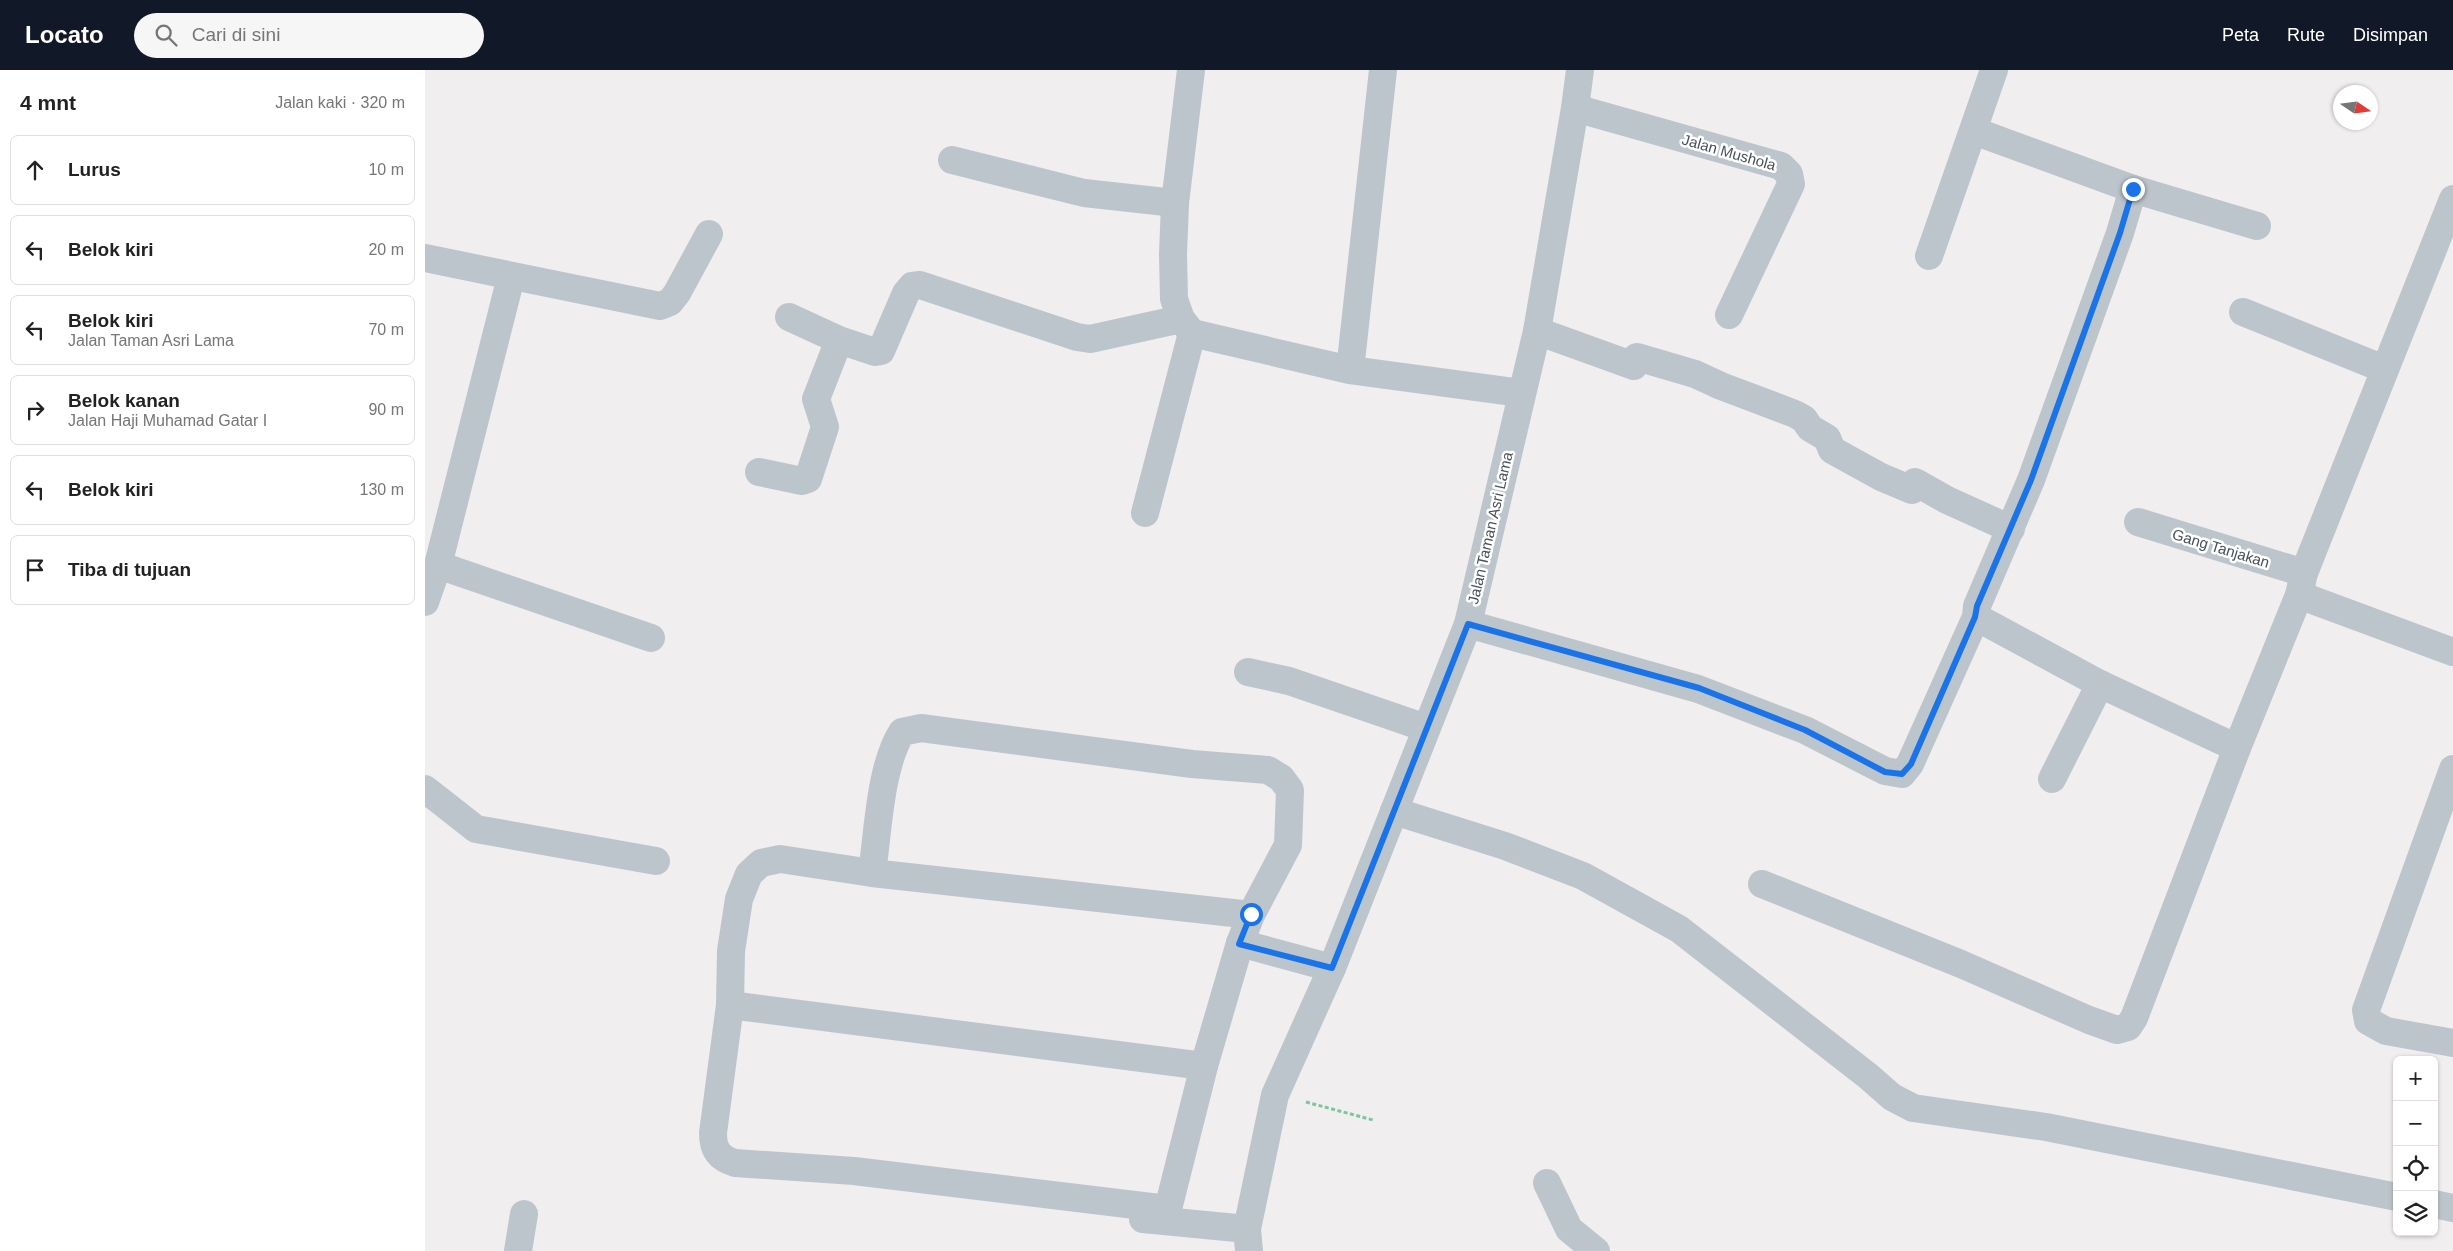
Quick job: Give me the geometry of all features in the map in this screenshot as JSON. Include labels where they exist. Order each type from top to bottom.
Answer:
[{"type":"street","points":[[1145,513],[1187,326],[1174,299],[1175,203],[1191,70]]},
{"type":"street","points":[[1350,370],[1383,70]]},
{"type":"street","name":"Jalan Taman Asri Lama","points":[[1248,1240],[1275,1095],[1332,968],[1468,624],[1537,331],[1580,70]]},
{"type":"street","points":[[1929,256],[1994,70]]},
{"type":"street","name":"Jalan Mushola","points":[[1575,108],[1781,166],[1789,174],[1791,184],[1729,315]]},
{"type":"street","points":[[1974,130],[2133,189],[2257,226]]},
{"type":"street","points":[[952,160],[1084,193],[1175,203]]},
{"type":"street","points":[[1468,624],[1699,688],[1805,730],[1892,774],[1902,774],[1911,764],[1975,617],[1977,606],[2031,480],[2120,233],[2133,189]]},
{"type":"street","points":[[1762,884],[1961,964],[2089,1020],[2117,1030],[2128,1027],[2134,1018],[2384,369],[2453,198]]},
{"type":"street","points":[[425,258],[660,306],[670,302],[677,293],[709,234]]},
{"type":"street","points":[[425,602],[438,565],[511,277]]},
{"type":"street","points":[[789,318],[839,340],[875,352],[881,351],[906,293],[912,286],[920,285],[1077,337],[1091,339],[1187,326],[1350,370],[1521,393]]},
{"type":"street","points":[[2243,312],[2384,369]]},
{"type":"street","points":[[1537,331],[1634,366],[1637,357],[1695,374],[1795,414],[1804,419],[1810,428],[1827,438],[1832,450],[1881,477],[1913,490],[1915,482],[1947,500],[2011,529]]},
{"type":"street","points":[[759,472],[801,482],[808,480],[825,427],[816,398],[839,340]]},
{"type":"street","name":"Gang Tanjakan","points":[[2137,522],[2301,584],[2453,652]]},
{"type":"street","points":[[438,565],[651,638]]},
{"type":"street","points":[[1975,617],[2100,684],[2237,748]]},
{"type":"street","points":[[1248,672],[1289,681],[1426,728]]},
{"type":"street","points":[[2052,778],[2100,684]]},
{"type":"street","points":[[872,873],[887,768],[894,745],[902,732],[921,728],[1192,764],[1268,770],[1281,778],[1290,790],[1288,846],[1251,914],[1239,944],[1168,1208],[854,1171],[735,1163],[723,1159],[713,1146],[730,1005],[733,942],[739,899],[749,874],[761,863],[780,859],[872,873],[1251,914]]},
{"type":"street","points":[[2453,769],[2366,1010],[2368,1021],[2386,1031],[2453,1043]]},
{"type":"street","points":[[425,789],[477,829],[656,861]]},
{"type":"street","points":[[1394,812],[1505,846],[1583,876],[1679,930],[1868,1076],[1892,1097],[1913,1108],[2046,1127],[2393,1196]]},
{"type":"street","points":[[1239,944],[1332,968]]},
{"type":"street","points":[[730,1005],[1205,1066]]},
{"type":"street","points":[[1547,1183],[1569,1229],[1596,1251]]},
{"type":"street","points":[[978,1200],[1248,1240]]},
{"type":"street","points":[[2438,1205],[2453,1208]]},
{"type":"street","points":[[518,1251],[525,1214]]},
{"type":"path","points":[[1298,1100],[1373,1120]]},
{"type":"route","points":[[1251,914],[1239,944],[1332,968],[1468,624],[1633,668],[1699,688],[1805,730],[1885,772],[1902,774],[1911,764],[1975,617],[1977,606],[2031,480],[2120,233],[2133,189]]}]
